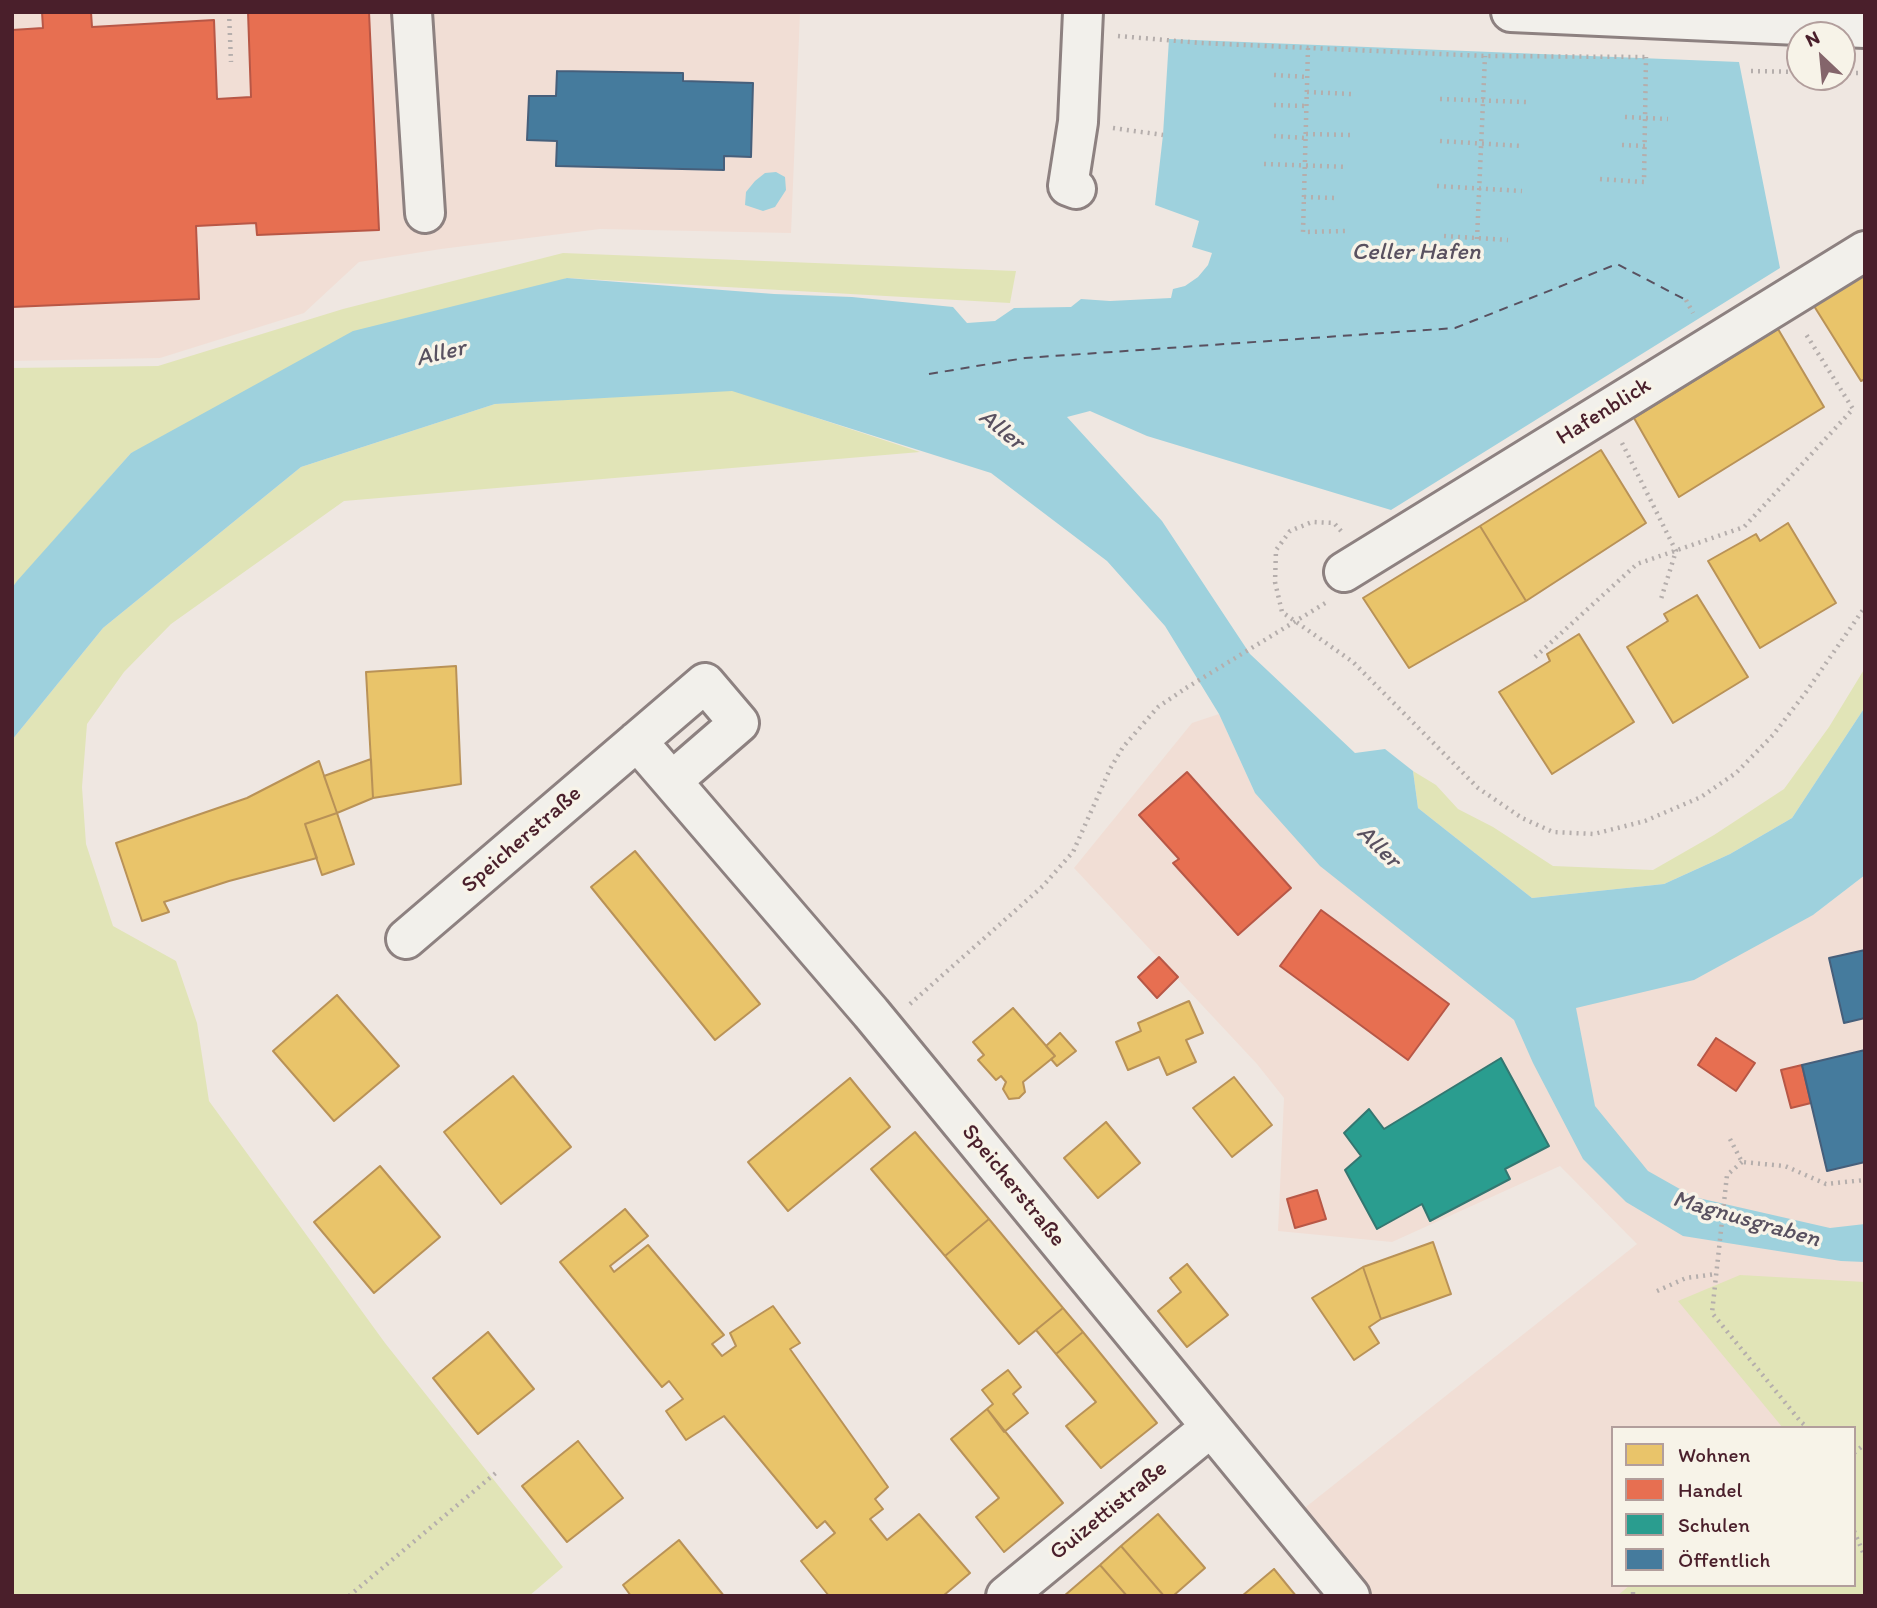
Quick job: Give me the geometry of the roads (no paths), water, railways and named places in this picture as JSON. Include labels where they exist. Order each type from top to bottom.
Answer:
[{"type":"street","points":[[412,12],[425,214]]},
{"type":"street","points":[[1076,190],[1069,186],[1078,122],[1083,12]]},
{"type":"street","points":[[1511,12],[1818,19],[1865,28]]},
{"type":"street","name":"Hafenblick","points":[[1335,587],[1606,411],[1865,251]]},
{"type":"street","name":"Speicherstraße","points":[[406,939],[705,683],[739,723],[672,781]]},
{"type":"street","name":"Speicherstraße","points":[[637,741],[883,1027],[1350,1596]]},
{"type":"street","name":"Guizettistraße","points":[[1006,1596],[1211,1427]]},
{"type":"water","points":[[1169,39],[1739,62],[1780,268],[1391,510],[1147,436],[1090,411],[1067,417],[1162,521],[1250,654],[1355,753],[1385,749],[1413,771],[1418,808],[1532,898],[1664,884],[1730,854],[1792,818],[1865,707],[1865,875],[1813,915],[1694,980],[1576,1008],[1595,1106],[1648,1171],[1694,1197],[1830,1228],[1865,1224],[1865,1262],[1841,1261],[1683,1236],[1626,1202],[1583,1159],[1533,1063],[1514,1020],[1320,866],[1255,793],[1219,714],[1165,626],[1107,561],[991,473],[732,391],[495,404],[301,467],[103,628],[12,740],[12,588],[17,581],[131,453],[353,331],[567,278],[774,294],[852,297],[953,307],[967,323],[995,321],[1014,308],[1071,307],[1081,299],[1110,301],[1171,298],[1173,289],[1185,286],[1198,277],[1208,265],[1212,253],[1192,247],[1199,221],[1155,205]]},
{"type":"water","points":[[776,172],[785,177],[786,190],[775,207],[763,211],[745,205],[746,192],[755,181],[765,173]]},
{"type":"water label","name":"Celler Hafen","points":[[1416,253]]},
{"type":"water label","name":"Aller","points":[[441,354]]},
{"type":"water label","name":"Aller","points":[[1001,430]]},
{"type":"water label","name":"Aller","points":[[1378,847]]},
{"type":"water label","name":"Magnusgraben","points":[[1746,1220]]}]
